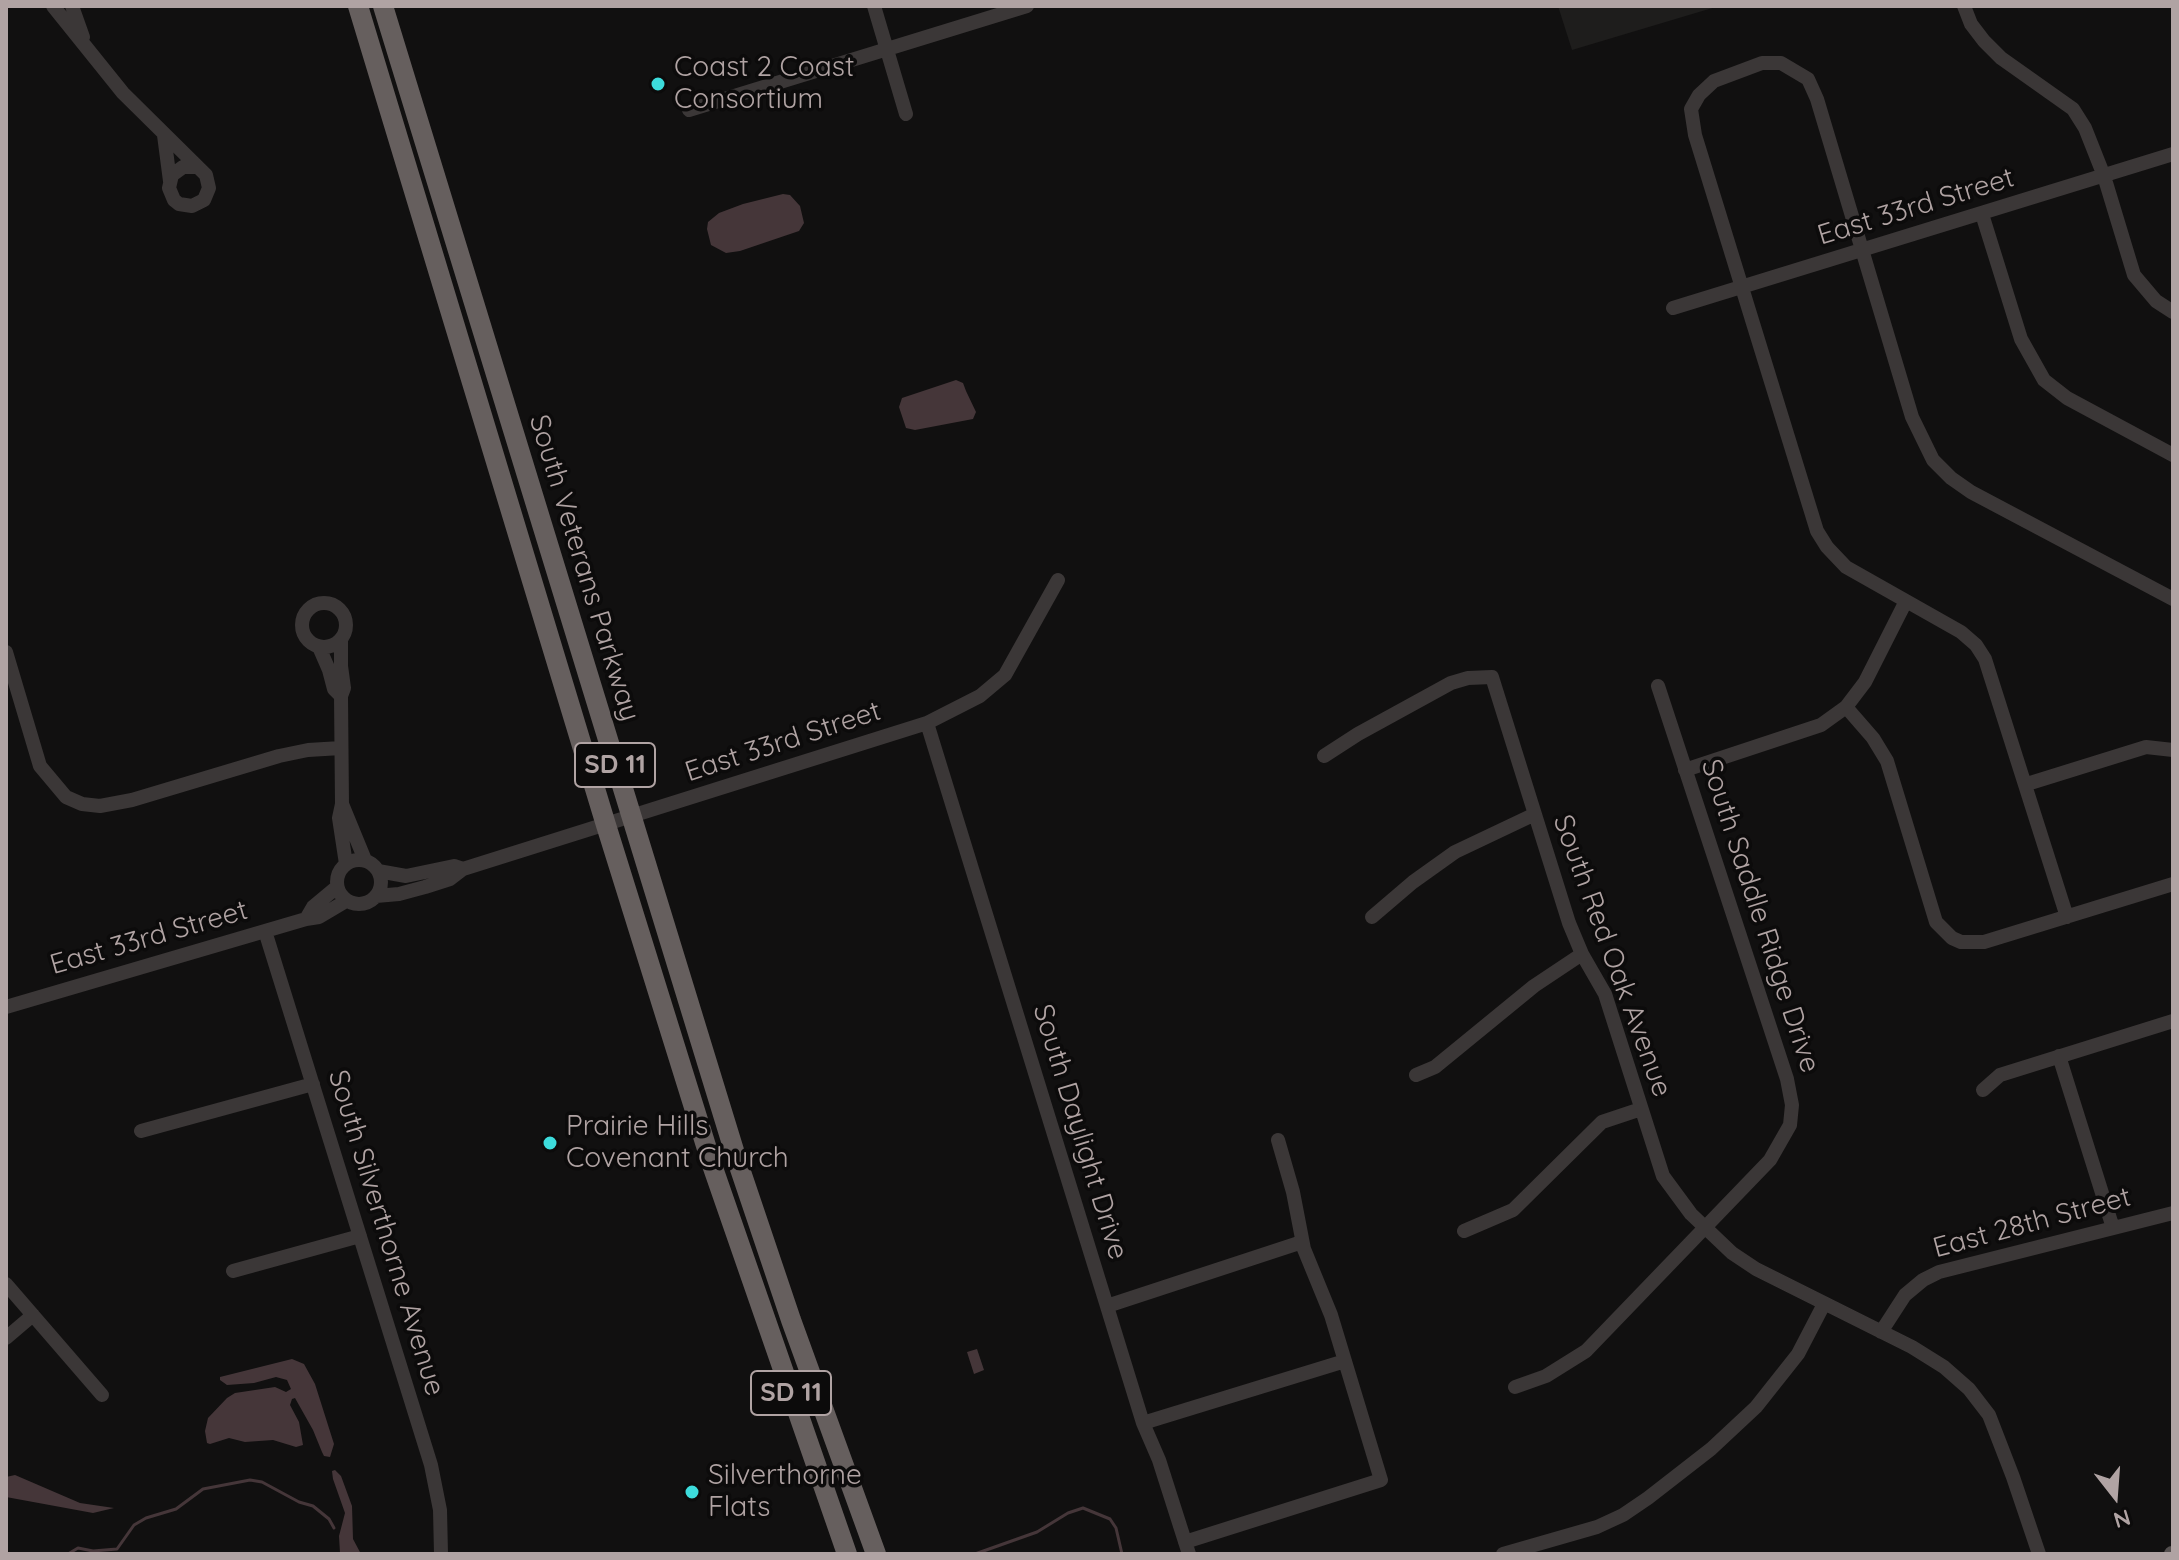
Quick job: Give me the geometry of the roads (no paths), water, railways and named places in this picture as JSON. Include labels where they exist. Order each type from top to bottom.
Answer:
[{"type":"highway","name":"South Veterans Parkway","points":[[358,6],[712,1165],[847,1554]]},
{"type":"highway","name":"South Veterans Parkway","points":[[383,6],[631,818],[761,1231],[876,1554]]},
{"type":"street","points":[[53,6],[123,93],[206,175],[209,182],[207,195],[198,204],[179,204],[170,194],[164,135]]},
{"type":"street","points":[[72,6],[86,45]]},
{"type":"street","points":[[874,6],[906,114]]},
{"type":"street","points":[[689,110],[1027,6]]},
{"type":"street","points":[[1964,6],[1971,24],[2001,58],[2073,109],[2085,128],[2104,176],[2134,275],[2145,290],[2173,312]]},
{"type":"street","points":[[2067,917],[1985,659],[1961,632],[1846,567],[1817,531],[1695,135],[1691,109],[1699,95],[1714,81],[1762,63],[1781,63],[1808,79],[1817,99],[1912,417],[1933,460],[1971,492],[2173,599]]},
{"type":"street","name":"East 33rd Street","points":[[1673,308],[2173,154]]},
{"type":"street","points":[[170,181],[177,170],[196,167]]},
{"type":"street","points":[[1982,214],[2021,339],[2044,380],[2067,398],[2173,455]]},
{"type":"street","name":"East 33rd Street","points":[[6,1007],[319,917],[346,901],[361,904],[376,896],[425,887],[450,879],[463,869],[927,723],[980,696],[1005,675],[1058,580]]},
{"type":"street","points":[[1685,770],[1821,725],[1846,707],[1865,682],[1906,601]]},
{"type":"street","points":[[341,696],[334,689],[319,647],[309,641],[303,628],[306,614],[317,605],[331,604],[342,613],[346,626],[341,639],[344,688],[341,696],[342,804],[339,818],[346,864]]},
{"type":"street","points":[[319,647],[329,646],[341,639]]},
{"type":"street","points":[[6,652],[40,766],[66,797],[82,804],[100,806],[132,800],[279,756],[341,748]]},
{"type":"street","name":"South Red Oak Avenue","points":[[1324,756],[1451,683],[1468,678],[1492,677],[1569,923],[1582,954],[1605,994],[1663,1176],[1703,1228],[1756,1269],[1944,1367],[1969,1389],[1989,1415],[2039,1554]]},
{"type":"street","name":"South Saddle Ridge Drive","points":[[1515,1387],[1546,1376],[1586,1351],[1770,1160],[1790,1125],[1792,1105],[1787,1079],[1658,686]]},
{"type":"street","points":[[1846,707],[1873,738],[1887,761],[1936,922],[1944,932],[1961,942],[1984,942],[2173,884]]},
{"type":"street","name":"South Daylight Drive","points":[[927,723],[1143,1423],[1159,1460],[1187,1548]]},
{"type":"street","points":[[2027,784],[2146,747],[2173,750]]},
{"type":"street","points":[[342,804],[365,860],[378,871],[381,882],[376,896]]},
{"type":"street","points":[[1372,917],[1455,852],[1533,815]]},
{"type":"street","points":[[346,901],[337,887],[338,872],[346,864],[365,860]]},
{"type":"street","name":"East 33rd Street","points":[[378,871],[406,876],[454,866],[463,869]]},
{"type":"street","points":[[306,919],[313,907],[337,887]]},
{"type":"street","name":"South Silverthorne Avenue","points":[[265,931],[434,1479],[440,1510],[441,1554]]},
{"type":"street","points":[[1416,1075],[1435,1067],[1534,986],[1582,954]]},
{"type":"street","points":[[1983,1090],[2000,1075],[2173,1021]]},
{"type":"street","points":[[2059,1056],[2113,1228]]},
{"type":"street","points":[[141,1131],[313,1084]]},
{"type":"street","points":[[1464,1231],[1513,1210],[1602,1122],[1641,1109]]},
{"type":"street","points":[[1187,1548],[1381,1480],[1331,1315],[1302,1242],[1293,1192],[1278,1140]]},
{"type":"street","name":"East 28th Street","points":[[1881,1332],[1905,1295],[1939,1272],[2173,1213]]},
{"type":"street","points":[[233,1271],[360,1236]]},
{"type":"street","points":[[1107,1306],[1302,1242]]},
{"type":"street","points":[[6,1284],[102,1395]]},
{"type":"street","points":[[1503,1554],[1597,1527],[1623,1515],[1711,1449],[1756,1407],[1798,1354],[1824,1304]]},
{"type":"street","points":[[6,1338],[33,1315]]},
{"type":"street","points":[[1143,1423],[1345,1361]]},
{"type":"waterway","points":[[68,1554],[78,1548],[93,1551],[117,1549],[134,1525],[146,1518],[176,1509],[203,1489],[250,1480],[262,1482],[313,1506],[329,1519],[334,1528]]},
{"type":"waterway","points":[[975,1554],[1037,1532],[1068,1513],[1083,1508],[1110,1519],[1116,1528],[1122,1554]]},
{"type":"place","name":"Coast 2 Coast Consortium","points":[[658,84]]},
{"type":"place","name":"Prairie Hills Covenant Church","points":[[550,1143]]},
{"type":"place","name":"Silverthorne Flats","points":[[692,1492]]}]
